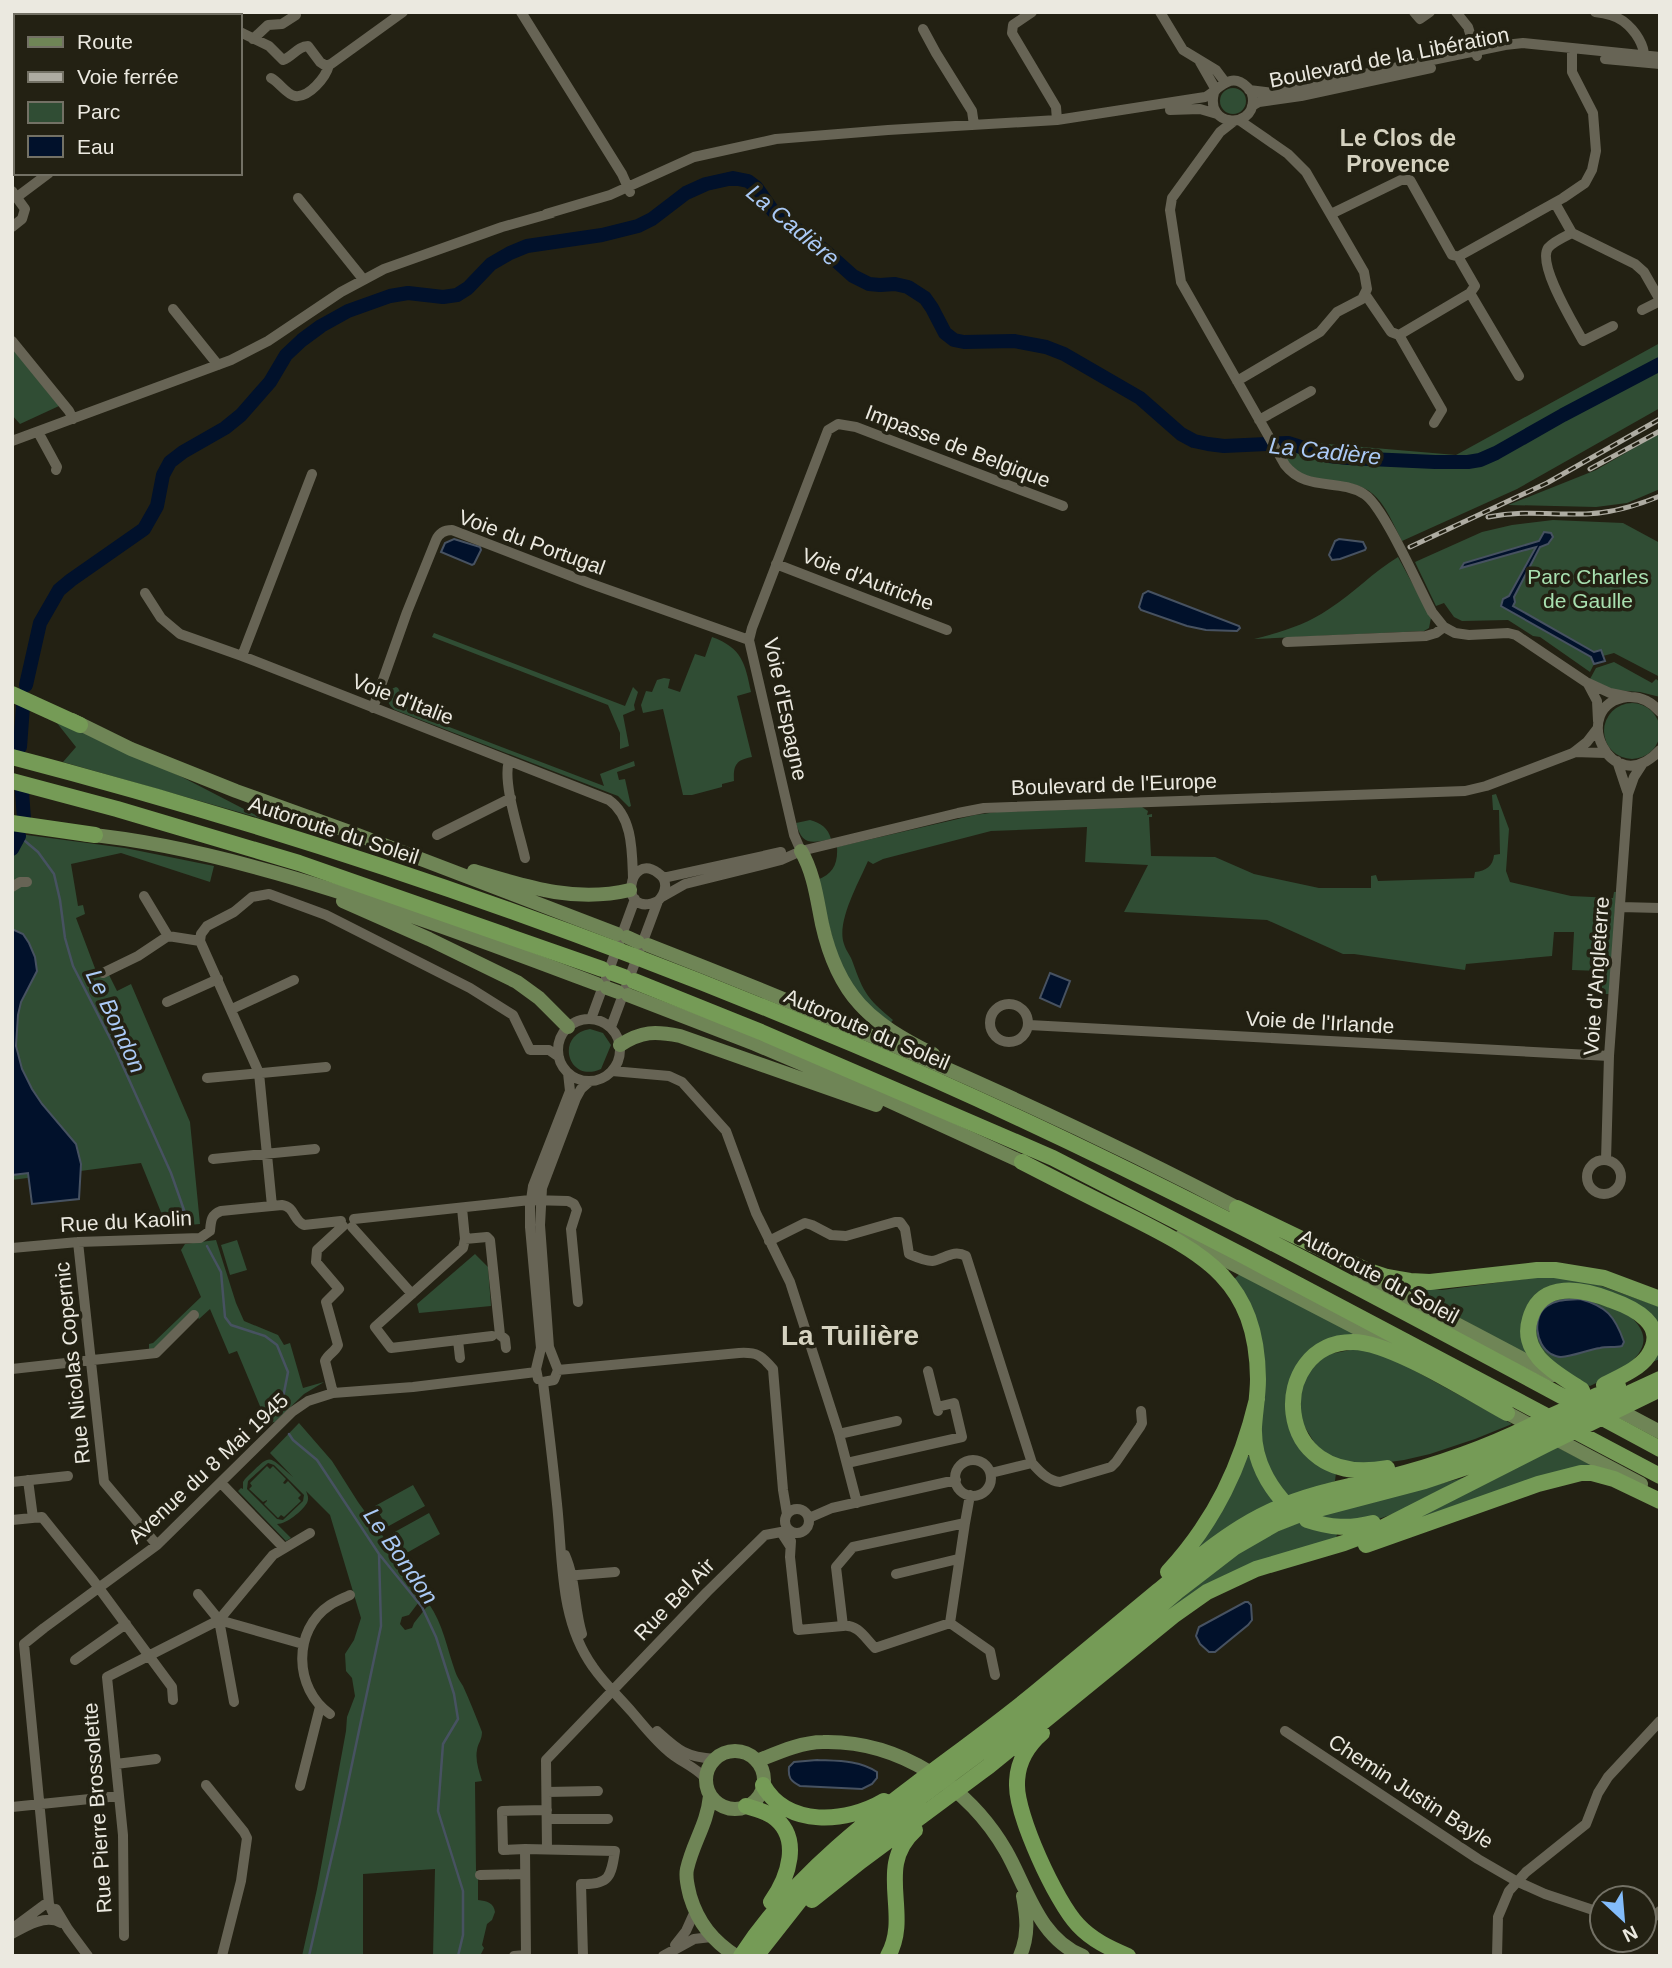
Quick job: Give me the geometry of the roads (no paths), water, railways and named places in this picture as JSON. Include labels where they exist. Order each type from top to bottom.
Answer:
[{"type":"highway","points":[[12,694],[80,725]]},
{"type":"highway","name":"Autoroute du Soleil","points":[[12,757],[123,786],[320,846],[516,912],[648,961],[857,1046],[1064,1140],[1249,1231],[1660,1449]]},
{"type":"highway","name":"Autoroute du Soleil","points":[[12,780],[299,863],[615,982],[761,1032],[1053,1158],[1660,1476]]},
{"type":"highway","points":[[20,826],[95,835]]},
{"type":"highway","points":[[1022,1162],[1191,1248],[1218,1271],[1234,1290],[1251,1329],[1258,1366],[1254,1438],[1257,1454],[1266,1477],[1282,1500]]},
{"type":"highway","points":[[1237,1208],[1387,1277],[1430,1282],[1555,1270],[1604,1278],[1660,1299]]},
{"type":"highway","points":[[1583,1390],[1545,1365],[1530,1341],[1528,1326],[1533,1310],[1542,1299],[1563,1290],[1597,1294],[1623,1304],[1646,1318],[1651,1325],[1653,1344],[1646,1359],[1614,1395]]},
{"type":"highway","points":[[1507,1412],[1386,1349],[1353,1342],[1329,1346],[1314,1356],[1299,1375],[1293,1402],[1295,1423],[1308,1447],[1327,1462],[1350,1470],[1369,1471],[1417,1462],[1530,1436]]},
{"type":"highway","points":[[758,1946],[799,1882],[833,1850],[1002,1720],[1232,1533],[1270,1519],[1326,1507],[1457,1471],[1614,1395],[1660,1368]]},
{"type":"highway","points":[[737,1956],[758,1946],[822,1892],[989,1766],[1195,1600],[1255,1569],[1376,1531],[1491,1473],[1544,1419],[1566,1409],[1660,1379]]},
{"type":"highway","points":[[1614,1395],[1660,1391]]},
{"type":"highway","points":[[763,1785],[779,1804],[808,1815],[840,1817],[869,1809],[889,1798],[1067,1667],[1166,1575],[1195,1541],[1222,1497],[1239,1461],[1257,1399]]},
{"type":"highway","points":[[758,1946],[823,1876],[892,1818],[1046,1702],[1178,1591],[1270,1519],[1307,1497],[1436,1464],[1530,1436]]},
{"type":"highway","points":[[1307,1520],[1338,1528],[1372,1524],[1491,1473]]},
{"type":"highway","points":[[1219,1586],[1268,1570],[1374,1543],[1573,1474],[1592,1473],[1614,1479],[1660,1501]]},
{"type":"highway","points":[[1128,1956],[1093,1939],[1077,1925],[1056,1895],[1023,1816],[1017,1796],[1017,1776],[1021,1761],[1034,1740],[1154,1632]]},
{"type":"highway","points":[[888,1956],[896,1937],[894,1875],[901,1846],[989,1766]]},
{"type":"highway","points":[[746,1806],[775,1818],[784,1829],[790,1851],[785,1880],[758,1946]]},
{"type":"main road","points":[[12,687],[131,750],[778,996],[1059,1119]]},
{"type":"main road","points":[[350,832],[547,892],[597,896],[633,889]]},
{"type":"main road","points":[[95,835],[144,842],[240,863],[368,901],[489,943],[615,982],[1022,1162],[1191,1242],[1379,1338],[1507,1412],[1660,1494]]},
{"type":"main road","points":[[802,851],[832,961],[854,998],[869,1015],[892,1032],[1237,1208],[1660,1432]]},
{"type":"main road","points":[[240,863],[346,902],[517,982],[530,990],[568,1027]]},
{"type":"main road","points":[[620,1051],[631,1038],[647,1033],[680,1036],[864,1100],[989,1148]]},
{"type":"main road","points":[[757,1761],[821,1742],[868,1746],[902,1757],[939,1777],[967,1800],[996,1836],[1038,1915],[1069,1949],[1083,1956]]},
{"type":"main road","points":[[741,1751],[757,1761],[762,1769],[763,1785],[754,1801],[746,1806],[730,1808],[710,1796],[706,1785],[707,1771],[722,1753],[741,1751]]},
{"type":"main road","points":[[710,1796],[708,1816],[687,1869],[687,1885],[695,1910],[711,1937],[737,1956]]},
{"type":"main road","points":[[1020,1881],[1027,1921],[1025,1944],[1020,1956]]},
{"type":"street","points":[[271,78],[291,94],[298,96],[309,92],[326,75],[329,65],[403,12]]},
{"type":"street","points":[[1032,12],[1013,24],[1012,33],[1056,107],[1057,120]]},
{"type":"street","points":[[1160,12],[1183,50],[1216,71],[1218,88],[1212,104],[1219,116],[1220,132]]},
{"type":"street","points":[[1414,12],[1420,19],[1430,12]]},
{"type":"street","points":[[1456,12],[1468,27],[1476,54]]},
{"type":"street","points":[[1595,12],[1620,17],[1643,45],[1644,60]]},
{"type":"street","points":[[522,13],[622,174],[629,191]]},
{"type":"street","points":[[253,39],[268,25],[282,24],[296,15]]},
{"type":"street","points":[[923,29],[972,111],[974,125]]},
{"type":"street","points":[[242,34],[269,47],[282,60],[302,46],[308,46],[322,64],[329,65]]},
{"type":"street","name":"Boulevard de la Libération","points":[[1132,110],[1200,109],[1219,116],[1243,116],[1259,102],[1523,43],[1660,64]]},
{"type":"street","points":[[1331,214],[1401,180],[1410,180],[1452,256],[1460,257],[1585,183],[1592,170],[1596,150],[1593,113],[1572,72],[1572,52]]},
{"type":"street","name":"Boulevard de la Libération","points":[[12,442],[218,365],[268,341],[363,279],[407,260],[511,223],[629,191],[694,157],[776,139],[1057,120],[1132,110],[1188,102],[1205,97],[1236,81],[1250,90],[1273,93],[1476,54]]},
{"type":"street","name":"Boulevard de la Libération","points":[[1644,60],[1660,57]]},
{"type":"street","name":"Boulevard de la Libération","points":[[1243,116],[1252,95],[1250,90]]},
{"type":"street","points":[[1237,381],[1320,331],[1338,312],[1362,299],[1367,289],[1364,272],[1306,172],[1289,154],[1250,128],[1243,116],[1220,132],[1172,198],[1169,207],[1181,282],[1275,449],[1288,470],[1310,482],[1356,490],[1374,502],[1433,615],[1449,631],[1461,635],[1516,635],[1586,682],[1609,693],[1654,702],[1660,712]]},
{"type":"street","points":[[12,227],[24,214],[23,205],[15,194],[46,175]]},
{"type":"street","points":[[298,198],[363,279]]},
{"type":"street","points":[[1555,203],[1572,233],[1635,264],[1644,272],[1660,300],[1642,310]]},
{"type":"street","points":[[1572,233],[1549,246],[1546,254],[1552,282],[1583,341],[1613,326]]},
{"type":"street","points":[[1399,335],[1470,293],[1475,286],[1460,257]]},
{"type":"street","points":[[1470,293],[1519,376]]},
{"type":"street","points":[[1365,294],[1391,332],[1399,335],[1442,410],[1434,423]]},
{"type":"street","points":[[173,309],[218,365]]},
{"type":"street","points":[[12,341],[73,419]]},
{"type":"street","points":[[1259,420],[1311,391]]},
{"type":"street","name":"Impasse de Belgique","points":[[838,424],[856,427],[1063,506]]},
{"type":"street","name":"Voie d'Espagne","points":[[802,851],[794,835],[749,640],[825,433],[838,424]]},
{"type":"street","points":[[38,432],[57,467],[56,470]]},
{"type":"street","points":[[242,656],[313,474]]},
{"type":"street","name":"Voie du Portugal","points":[[373,708],[438,535],[447,530],[749,640]]},
{"type":"street","name":"Voie d'Autriche","points":[[776,564],[947,630]]},
{"type":"street","name":"Voie d'Italie","points":[[145,593],[161,618],[188,637],[615,804],[624,818],[632,851],[633,889]]},
{"type":"street","points":[[1287,642],[1426,636],[1444,627]]},
{"type":"street","points":[[1586,682],[1597,701],[1599,742],[1606,753],[1617,761],[1632,765],[1643,763],[1660,750]]},
{"type":"street","name":"Boulevard de l'Europe","points":[[660,899],[685,884],[781,860],[802,851],[958,813],[1000,807],[1465,791],[1486,786],[1573,752],[1587,742],[1609,705],[1630,697]]},
{"type":"street","name":"Boulevard de l'Europe","points":[[1573,752],[1606,753]]},
{"type":"street","points":[[509,761],[507,770],[511,798],[525,858]]},
{"type":"street","name":"Voie d'Angleterre","points":[[1617,761],[1628,794]]},
{"type":"street","name":"Voie d'Angleterre","points":[[1606,1160],[1609,1056],[1628,794],[1643,763]]},
{"type":"street","points":[[437,835],[511,798]]},
{"type":"street","points":[[611,1027],[665,887],[660,874],[650,869],[632,851]]},
{"type":"street","points":[[663,878],[782,852],[802,851]]},
{"type":"street","points":[[591,1019],[627,921],[633,889],[640,871],[650,869]]},
{"type":"street","points":[[12,887],[20,882],[27,882]]},
{"type":"street","points":[[633,889],[646,904],[660,899]]},
{"type":"street","points":[[578,1302],[571,1229],[578,1210],[568,1201],[536,1201],[347,1223],[304,1225],[289,1206],[272,1206],[259,1073],[200,941],[201,934],[207,926],[234,912],[252,897],[269,894],[326,915],[470,988],[513,1015],[530,1050],[549,1050],[559,1043],[568,1027],[583,1020],[598,1020],[611,1027],[618,1038],[620,1051],[637,1072]]},
{"type":"street","points":[[144,896],[168,936]]},
{"type":"street","points":[[1620,907],[1660,908]]},
{"type":"street","points":[[103,974],[129,962],[168,936],[200,941]]},
{"type":"street","points":[[167,1002],[218,979]]},
{"type":"street","points":[[232,1009],[294,980]]},
{"type":"street","name":"Voie de l'Irlande","points":[[1029,1025],[1609,1056]]},
{"type":"street","points":[[559,1043],[559,1057]]},
{"type":"street","points":[[543,1382],[554,1380],[557,1367],[550,1347],[540,1225],[533,1186],[570,1091],[568,1073],[559,1057],[549,1050]]},
{"type":"street","points":[[612,1071],[620,1051]]},
{"type":"street","points":[[207,1078],[326,1067]]},
{"type":"street","points":[[706,1779],[698,1770],[666,1750],[593,1667],[577,1620],[562,1548],[550,1432],[543,1382],[538,1378],[537,1369],[541,1348],[529,1220],[576,1098],[580,1089],[590,1081],[612,1071],[669,1076],[682,1082],[726,1131],[756,1213],[790,1282],[839,1434],[857,1503]]},
{"type":"street","points":[[568,1073],[590,1081]]},
{"type":"street","points":[[214,1159],[315,1149]]},
{"type":"street","name":"Rue du Kaolin","points":[[12,1248],[203,1236],[210,1231],[211,1218],[221,1211],[272,1206]]},
{"type":"street","points":[[462,1208],[465,1239],[463,1248],[375,1327],[391,1348],[496,1336],[505,1339],[506,1348]]},
{"type":"street","points":[[769,1241],[805,1223],[838,1236],[846,1236],[895,1222],[905,1229],[909,1254],[917,1258],[932,1261],[953,1253],[966,1256],[1032,1462],[1054,1481],[1060,1482],[1111,1467],[1140,1427],[1141,1411]]},
{"type":"street","points":[[347,1223],[412,1294]]},
{"type":"street","points":[[333,1393],[325,1361],[338,1345],[326,1302],[339,1289],[316,1262],[317,1250],[347,1223]]},
{"type":"street","points":[[465,1239],[487,1237],[490,1240],[496,1336]]},
{"type":"street","name":"Rue Nicolas Copernic","points":[[78,1242],[104,1482],[158,1545]]},
{"type":"street","points":[[12,1369],[156,1353],[194,1315]]},
{"type":"street","points":[[458,1340],[460,1358]]},
{"type":"street","points":[[537,1369],[546,1360],[557,1367],[738,1353],[760,1355],[773,1369],[786,1524],[795,1532]]},
{"type":"street","name":"Avenue du 8 Mai 1945","points":[[24,1644],[158,1545],[292,1412],[308,1401],[333,1393],[413,1387],[537,1369]]},
{"type":"street","points":[[847,1463],[962,1437],[954,1403],[937,1409],[928,1371]]},
{"type":"street","points":[[839,1434],[897,1421]]},
{"type":"street","points":[[969,1460],[982,1462],[990,1473],[988,1488],[970,1495],[961,1490],[956,1480],[957,1470],[969,1460]]},
{"type":"street","points":[[990,1473],[1032,1462]]},
{"type":"street","points":[[12,1482],[68,1476]]},
{"type":"street","points":[[28,1480],[33,1518]]},
{"type":"street","points":[[786,1516],[792,1510],[804,1513],[816,1507],[832,1508],[956,1480]]},
{"type":"street","points":[[220,1483],[283,1547]]},
{"type":"street","points":[[783,1490],[804,1513],[807,1529],[795,1532]]},
{"type":"street","points":[[950,1623],[970,1495]]},
{"type":"street","name":"Rue Bel Air","points":[[547,1849],[546,1760],[707,1592],[786,1516]]},
{"type":"street","points":[[12,1520],[42,1517],[99,1588],[172,1687],[173,1700]]},
{"type":"street","points":[[843,1626],[836,1567],[853,1547],[965,1523]]},
{"type":"street","points":[[765,1535],[781,1532],[790,1552],[797,1630],[852,1625],[875,1648],[950,1623]]},
{"type":"street","points":[[790,1552],[795,1532]]},
{"type":"street","points":[[149,1656],[219,1620],[273,1555],[310,1533]]},
{"type":"street","points":[[896,1574],[958,1559]]},
{"type":"street","points":[[568,1576],[615,1572]]},
{"type":"street","points":[[198,1594],[219,1620],[234,1702]]},
{"type":"street","points":[[300,1786],[325,1711],[305,1680],[301,1662],[303,1644],[320,1614],[329,1605],[350,1595]]},
{"type":"street","points":[[219,1620],[303,1644]]},
{"type":"street","points":[[950,1623],[990,1651],[995,1675]]},
{"type":"street","points":[[75,1660],[126,1624]]},
{"type":"street","points":[[12,1639],[24,1644],[50,1904],[56,1920],[68,1929]]},
{"type":"street","name":"Rue Pierre Brossolette","points":[[124,1936],[122,1835],[107,1677],[149,1656]]},
{"type":"street","points":[[628,1707],[684,1753],[715,1759]]},
{"type":"street","points":[[1497,1956],[1498,1917],[1509,1891],[1516,1881],[1586,1824],[1598,1793],[1608,1777],[1660,1721]]},
{"type":"street","name":"Chemin Justin Bayle","points":[[1285,1731],[1478,1859],[1516,1881],[1588,1908]]},
{"type":"street","points":[[116,1764],[156,1759]]},
{"type":"street","points":[[206,1786],[247,1838],[241,1881],[222,1956]]},
{"type":"street","points":[[547,1792],[598,1791]]},
{"type":"street","points":[[12,1807],[119,1796]]},
{"type":"street","points":[[583,1956],[581,1884],[594,1884],[609,1877],[615,1851],[503,1850],[502,1811],[608,1819]]},
{"type":"street","points":[[514,1956],[526,1955],[525,1849]]},
{"type":"street","points":[[480,1875],[525,1879]]},
{"type":"street","points":[[26,1926],[50,1904]]},
{"type":"street","points":[[12,1928],[44,1905],[50,1904]]},
{"type":"street","points":[[50,1904],[58,1911],[88,1956]]},
{"type":"street","points":[[667,1953],[686,1931],[695,1910]]},
{"type":"street","points":[[12,1934],[26,1926],[45,1920],[56,1920]]},
{"type":"street","points":[[667,1953],[694,1939],[711,1937]]},
{"type":"water","points":[[1544,532],[1551,533],[1553,537],[1548,544],[1540,547],[1514,597],[1513,606],[1594,652],[1601,650],[1605,661],[1594,664],[1591,657],[1501,606],[1536,547],[1461,568],[1464,563],[1539,541]]},
{"type":"water","points":[[454,539],[480,547],[474,564],[441,552],[445,543]]},
{"type":"water","points":[[1339,539],[1363,542],[1366,548],[1332,560],[1329,555],[1335,541]]},
{"type":"water","points":[[1148,591],[1240,628],[1237,631],[1206,630],[1141,610],[1139,607],[1143,594]]},
{"type":"water","points":[[12,929],[23,934],[29,943],[37,971],[21,1002],[16,1046],[22,1069],[32,1089],[76,1144],[81,1164],[79,1199],[32,1204],[28,1173],[12,1175]]},
{"type":"water","points":[[1050,973],[1070,981],[1060,1007],[1040,998]]},
{"type":"water","points":[[1580,1299],[1597,1305],[1608,1313],[1621,1333],[1624,1342],[1622,1346],[1603,1347],[1561,1357],[1546,1350],[1537,1330],[1542,1311],[1555,1302]]},
{"type":"water","points":[[1245,1602],[1251,1605],[1252,1620],[1215,1652],[1209,1652],[1196,1636],[1199,1627]]},
{"type":"water","points":[[817,1760],[863,1765],[877,1772],[877,1778],[862,1789],[800,1786],[789,1776],[789,1767],[794,1762]]},
{"type":"waterway","name":"La Cadière","points":[[26,685],[40,623],[59,590],[144,529],[157,506],[163,475],[170,462],[241,415],[270,382],[286,355],[321,326],[348,311],[390,296],[408,293],[443,297],[457,295],[468,288],[491,264],[510,253],[527,246],[602,235],[638,226],[652,219],[686,193],[706,184],[733,178],[748,181],[756,187],[773,211],[853,276],[869,284],[908,287],[925,298],[945,333],[954,340],[1014,341],[1046,347],[1064,354],[1140,398],[1181,434],[1208,444],[1224,446],[1288,443],[1329,456],[1348,458],[1435,462],[1480,460],[1660,364]]},
{"type":"waterway","name":"La Cadière","points":[[20,747],[23,706]]},
{"type":"waterway","name":"La Cadière","points":[[22,792],[24,819]]},
{"type":"waterway","name":"Le Bondon","points":[[19,836],[38,852],[54,874],[65,938],[73,966],[113,1044],[191,1221]]},
{"type":"waterway","name":"La Cadière","points":[[12,849],[19,836]]},
{"type":"waterway","points":[[173,1215],[184,1210]]},
{"type":"waterway","name":"Le Bondon","points":[[207,1246],[221,1272],[225,1317],[231,1325],[265,1336],[277,1345],[288,1372],[281,1408]]},
{"type":"waterway","name":"Le Bondon","points":[[289,1434],[317,1460],[379,1554],[422,1607],[436,1637],[454,1694],[458,1719],[443,1744],[438,1811],[463,1891],[463,1935],[458,1956]]},
{"type":"waterway","points":[[309,1956],[381,1626],[379,1554]]},
{"type":"railway","points":[[1410,547],[1547,483],[1660,419]]},
{"type":"railway","points":[[1590,469],[1660,431]]},
{"type":"railway","points":[[1488,517],[1526,513],[1596,513],[1624,508],[1660,496]]},
{"type":"district","name":"Le Clos de Provence","points":[[1398,151]]},
{"type":"district","name":"La Tuilière","points":[[850,1335]]},
{"type":"park label","name":"Parc Charles de Gaulle","points":[[1588,588]]}]
